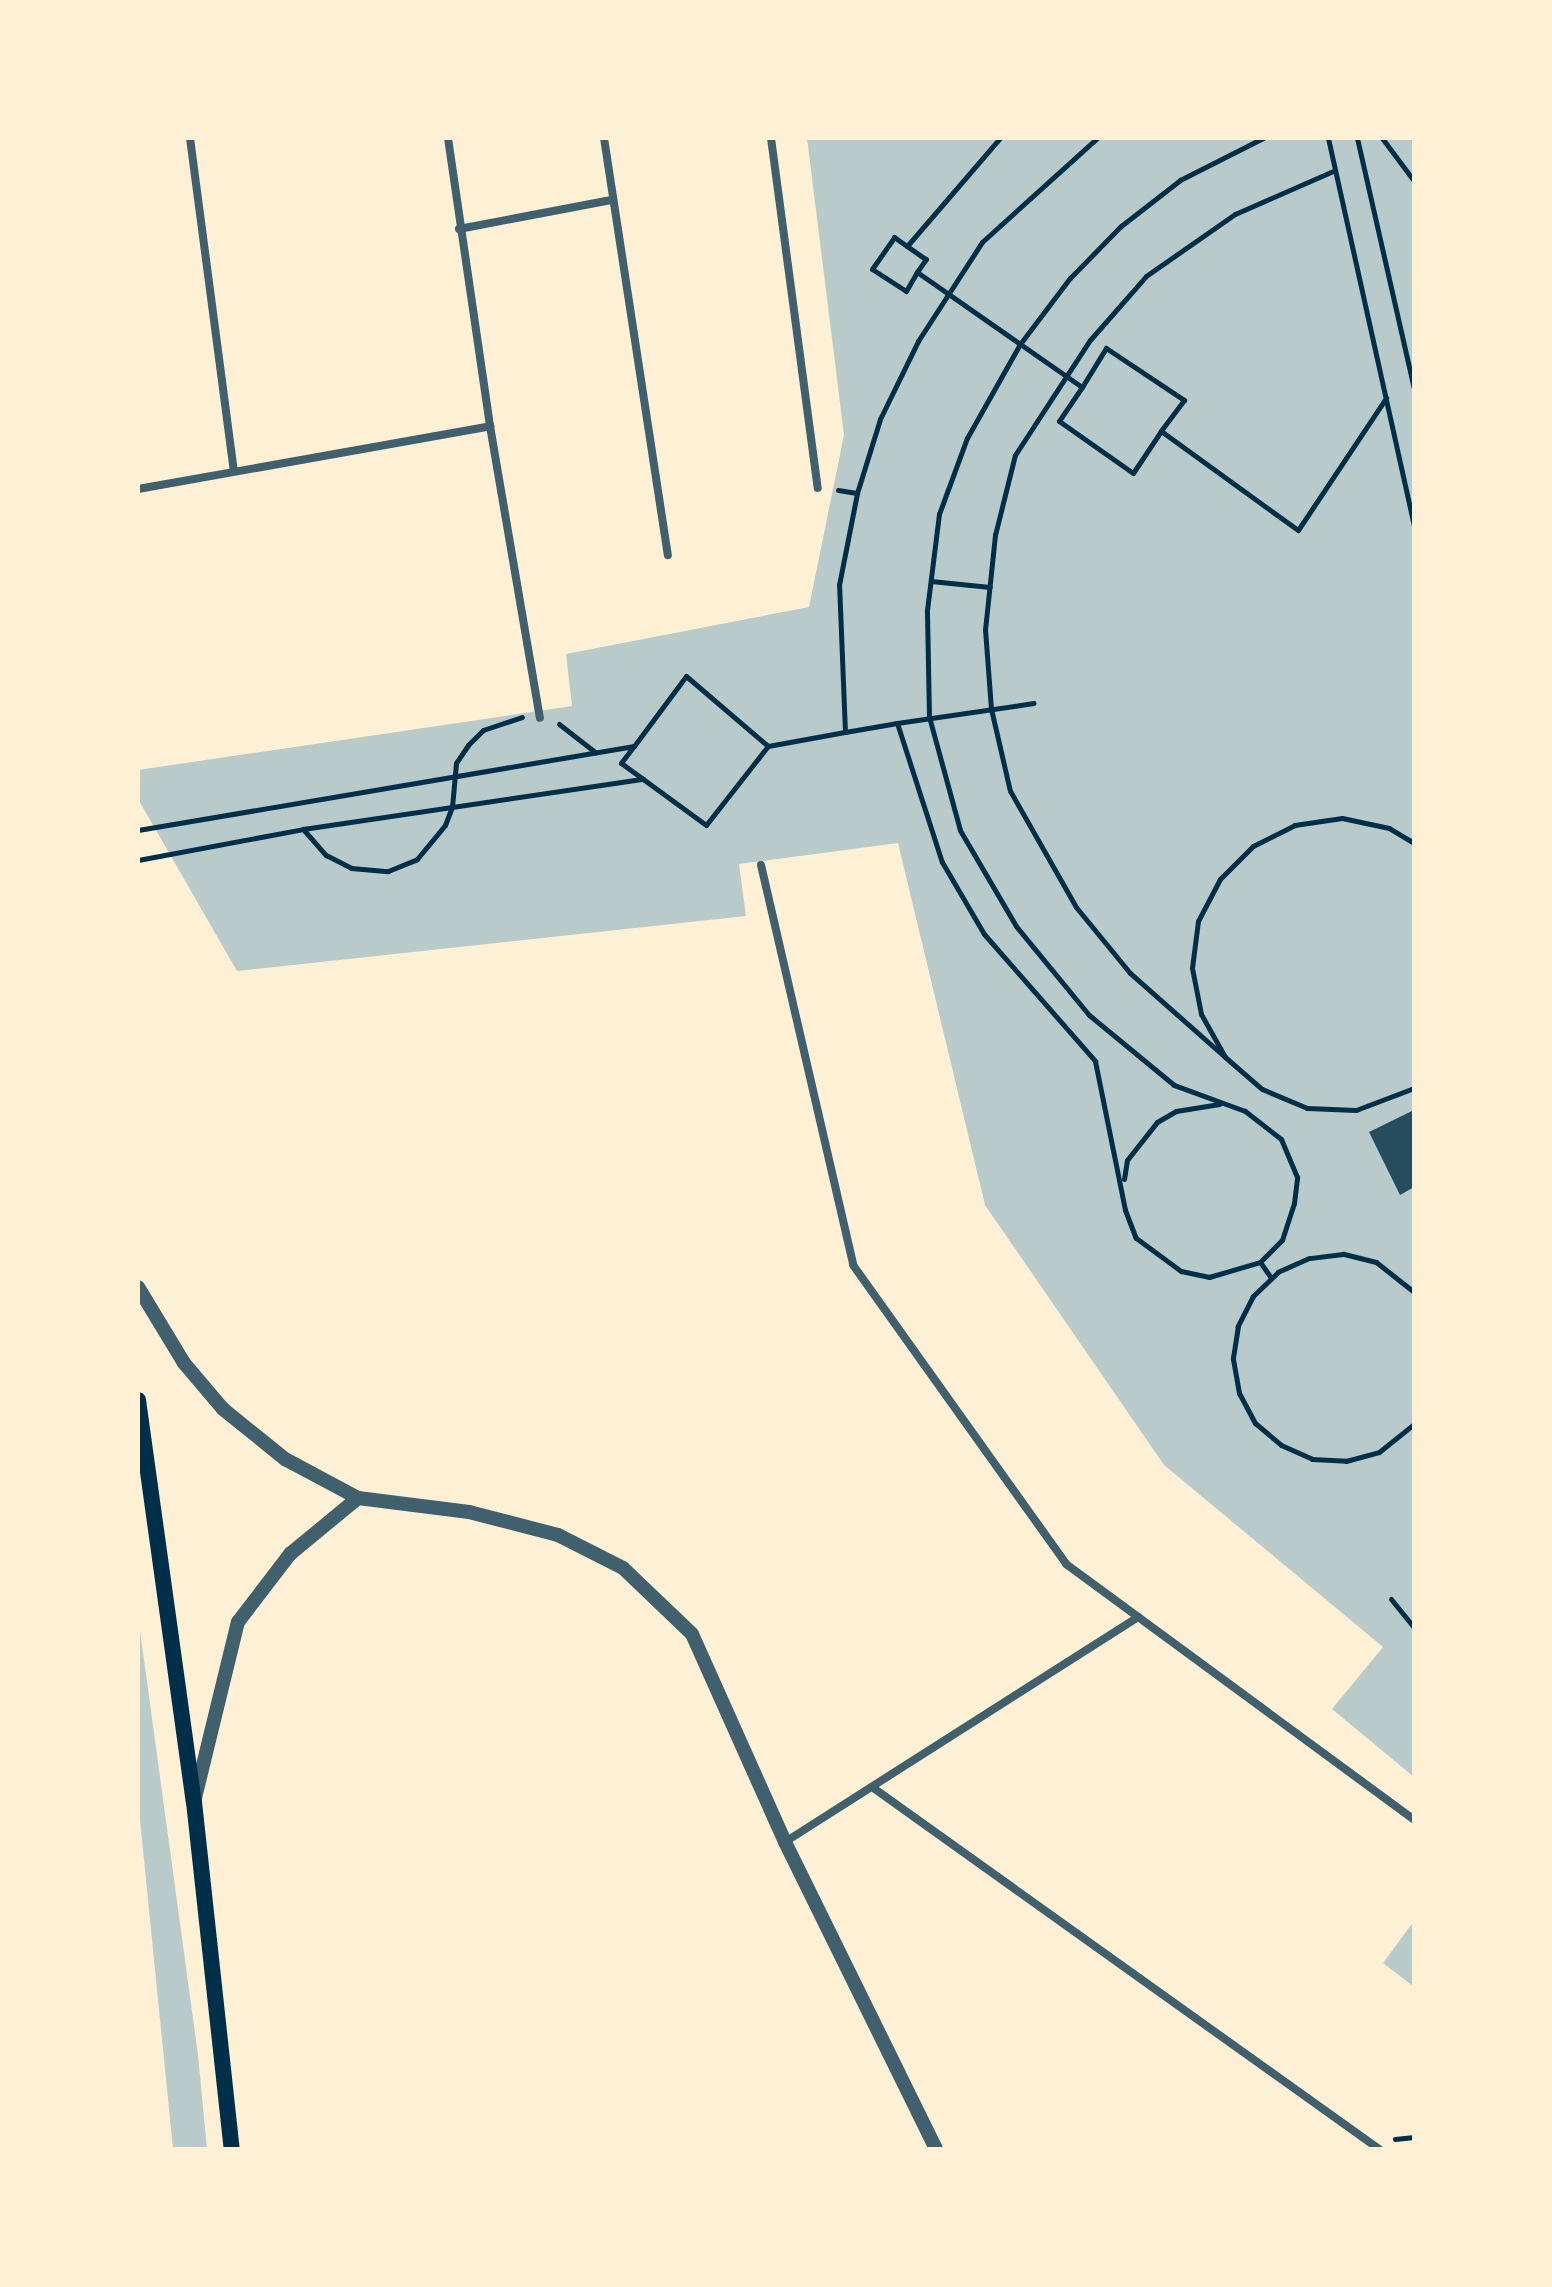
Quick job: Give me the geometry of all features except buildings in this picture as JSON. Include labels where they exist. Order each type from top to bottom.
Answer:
[{"type":"main road","points":[[138,1400],[194,1802],[232,2149]]},
{"type":"street","points":[[190,138],[234,471]]},
{"type":"street","points":[[448,138],[490,426],[540,718]]},
{"type":"street","points":[[604,138],[611,200],[668,555]]},
{"type":"street","points":[[771,138],[818,488]]},
{"type":"street","points":[[459,229],[611,200]]},
{"type":"street","points":[[138,489],[490,426]]},
{"type":"street","points":[[761,865],[853,1265],[1066,1564],[1414,1820]]},
{"type":"street","points":[[138,1287],[184,1363],[223,1409],[285,1459],[358,1498],[469,1512],[558,1535],[623,1568],[692,1634],[785,1842],[936,2149]]},
{"type":"street","points":[[194,1802],[238,1622],[290,1554],[358,1498]]},
{"type":"street","points":[[785,1842],[1138,1617]]},
{"type":"street","points":[[872,1787],[1379,2149]]},
{"type":"path","points":[[907,246],[1000,138]]},
{"type":"path","points":[[845,732],[839,585],[857,493],[880,419],[947,293],[982,242],[1097,138]]},
{"type":"path","points":[[897,723],[942,862],[984,934],[1095,1061],[1123,1182],[1125,1210],[1136,1238],[1170,1265],[1209,1277],[1260,1262],[1282,1240],[1291,1221],[1297,1177],[1281,1139],[1265,1123],[1174,1085],[1089,1015],[1016,926],[960,830],[929,717],[931,581],[939,514],[967,438],[1020,344],[1070,278],[1121,226],[1180,180],[1263,138]]},
{"type":"path","points":[[1328,138],[1414,525]]},
{"type":"path","points":[[1357,138],[1414,388]]},
{"type":"path","points":[[1382,138],[1414,181]]},
{"type":"path","points":[[1335,170],[1235,214],[1146,276],[1090,340],[1015,455],[995,535],[985,630],[991,709],[1010,791],[1076,907],[1130,973],[1262,1089],[1307,1108],[1356,1110],[1414,1088]]},
{"type":"path","points":[[894,237],[926,259],[917,272],[906,291],[872,269],[894,237]]},
{"type":"path","points":[[917,272],[1082,387]]},
{"type":"path","points":[[1106,348],[1184,400],[1161,431],[1133,473],[1059,421],[1106,348]]},
{"type":"path","points":[[1161,431],[1298,530],[1386,398]]},
{"type":"path","points":[[931,581],[990,587]]},
{"type":"path","points":[[768,746],[686,676],[621,763],[706,825],[768,746],[929,717],[1034,703]]},
{"type":"path","points":[[303,829],[326,855],[351,868],[388,871],[417,859],[435,842],[452,807],[456,763],[483,730],[504,720],[540,718],[571,731],[596,753]]},
{"type":"path","points":[[138,830],[634,746]]},
{"type":"path","points":[[138,860],[303,829],[643,779]]},
{"type":"path","points":[[1225,1057],[1201,1014],[1192,968],[1198,921],[1220,879],[1253,846],[1295,825],[1342,818],[1389,828],[1414,843]]},
{"type":"path","points":[[1123,1182],[1127,1160],[1157,1122],[1176,1111],[1220,1104]]},
{"type":"path","points":[[1414,1292],[1376,1262],[1343,1254],[1309,1258],[1271,1278],[1253,1296],[1238,1326],[1233,1359],[1239,1393],[1255,1423],[1281,1445],[1312,1459],[1346,1461],[1379,1452],[1414,1424]]},
{"type":"path","points":[[1260,1262],[1271,1278]]},
{"type":"path","points":[[1391,1599],[1414,1627]]},
{"type":"shaded area","points":[[807,138],[1414,138],[1414,1777],[1332,1709],[1383,1647],[1164,1465],[985,1205],[898,843],[739,864],[746,916],[237,971],[138,799],[138,770],[572,706],[566,654],[809,607],[844,435]]},
{"type":"shaded area","points":[[138,1616],[198,2055],[207,2149],[173,2149],[138,1800]]},
{"type":"shaded area","points":[[1414,1921],[1414,1987],[1383,1963]]}]
